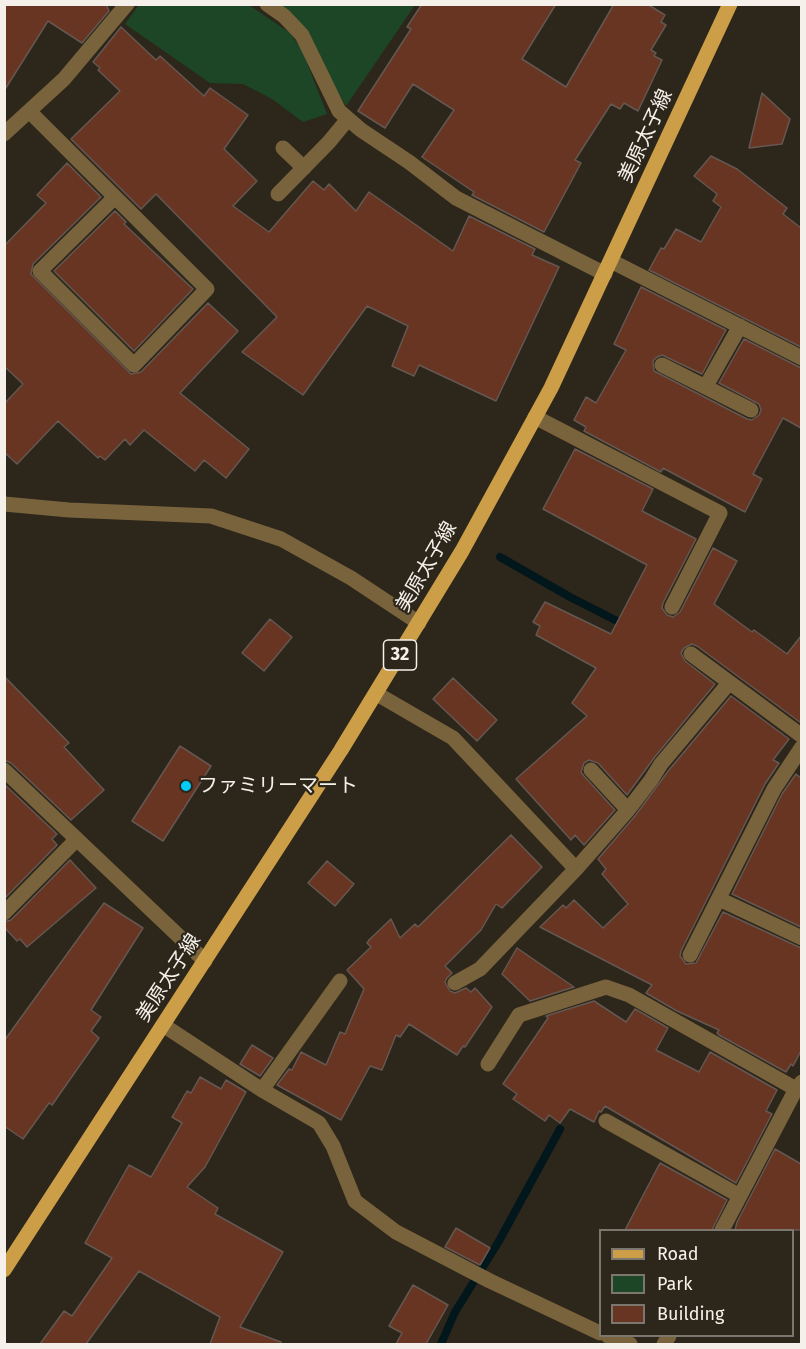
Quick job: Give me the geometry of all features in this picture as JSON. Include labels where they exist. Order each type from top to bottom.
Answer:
[{"type":"main road","name":"美原太子線","points":[[4,1270],[377,694],[419,623],[535,417],[608,268],[730,4]]},
{"type":"street","points":[[4,134],[64,80],[127,4]]},
{"type":"street","points":[[267,4],[284,16],[302,35],[339,111],[456,198],[740,326],[801,358]]},
{"type":"street","points":[[29,111],[115,197],[207,289],[134,365],[40,272],[115,197]]},
{"type":"street","points":[[278,194],[348,119]]},
{"type":"street","points":[[283,147],[304,168]]},
{"type":"street","points":[[706,386],[740,326]]},
{"type":"street","points":[[662,365],[751,410]]},
{"type":"street","points":[[535,417],[720,513],[672,608]]},
{"type":"street","points":[[4,504],[69,510],[211,516],[281,539],[351,578],[419,623]]},
{"type":"street","points":[[691,654],[801,736]]},
{"type":"street","points":[[455,983],[480,969],[576,870],[628,810],[661,764],[729,683]]},
{"type":"street","points":[[377,694],[453,738],[576,870]]},
{"type":"street","points":[[690,955],[774,789],[801,747]]},
{"type":"street","points":[[4,770],[205,961]]},
{"type":"street","points":[[591,770],[628,810]]},
{"type":"street","points":[[4,913],[77,839]]},
{"type":"street","points":[[719,899],[801,938]]},
{"type":"street","points":[[262,1090],[340,981]]},
{"type":"street","points":[[488,1064],[519,1015],[606,987],[629,995],[799,1085],[723,1229]]},
{"type":"street","points":[[163,1025],[262,1090],[319,1123],[333,1146],[355,1202],[396,1232],[522,1297],[599,1333]]},
{"type":"street","points":[[606,1121],[740,1196]]},
{"type":"street","points":[[613,1337],[630,1344]]},
{"type":"green space","points":[[139,5],[249,5],[290,33],[302,50],[327,114],[303,122],[272,99],[243,84],[210,83],[125,24]]},
{"type":"green space","points":[[281,5],[415,5],[346,106],[317,56],[309,33]]},
{"type":"building","points":[[4,4],[106,4],[109,11],[82,43],[48,21],[4,91]]},
{"type":"building","points":[[422,4],[556,4],[522,59],[566,87],[614,4],[647,4],[665,15],[661,22],[666,25],[651,50],[656,53],[654,56],[662,60],[638,111],[624,103],[620,109],[611,104],[575,160],[581,163],[544,232],[472,195],[474,192],[422,157],[454,110],[413,84],[385,128],[358,111],[411,29],[407,27]]},
{"type":"building","points":[[121,27],[156,60],[160,56],[204,96],[210,88],[248,115],[224,149],[257,181],[233,206],[269,232],[313,181],[324,190],[329,184],[356,211],[369,192],[453,251],[469,216],[535,249],[532,255],[559,267],[496,401],[419,365],[414,376],[392,366],[408,326],[367,306],[303,395],[242,352],[277,317],[156,194],[141,209],[71,139],[120,91],[93,62]]},
{"type":"building","points":[[762,93],[790,119],[782,144],[749,148]]},
{"type":"building","points":[[711,156],[737,169],[787,208],[783,214],[801,228],[801,347],[649,270],[661,248],[664,249],[676,229],[701,242],[721,207],[713,201],[717,194],[694,176]]},
{"type":"building","points":[[67,163],[101,197],[33,264],[31,274],[131,374],[141,372],[208,303],[238,331],[180,393],[249,449],[226,478],[204,460],[195,471],[144,430],[130,445],[125,439],[105,460],[100,456],[98,458],[58,421],[17,464],[4,452],[4,404],[23,384],[4,366],[4,246],[46,203],[37,195]]},
{"type":"building","points":[[115,211],[126,222],[124,224],[193,289],[134,351],[54,271]]},
{"type":"building","points":[[641,287],[726,330],[702,374],[662,355],[653,361],[654,371],[747,419],[752,420],[759,415],[761,410],[759,404],[719,383],[744,339],[801,368],[801,428],[783,418],[753,474],[762,479],[745,512],[663,468],[661,472],[584,431],[586,427],[574,420],[586,397],[596,403],[626,350],[614,344]]},
{"type":"building","points":[[575,449],[653,489],[642,511],[696,539],[663,603],[662,608],[667,615],[673,617],[680,612],[713,548],[737,561],[714,604],[787,654],[801,636],[801,723],[697,646],[692,644],[684,648],[681,653],[685,661],[715,684],[654,758],[627,795],[598,763],[589,760],[584,763],[581,772],[615,810],[584,845],[575,835],[571,840],[516,779],[587,716],[572,703],[596,668],[536,635],[540,626],[533,622],[545,602],[611,634],[647,565],[543,509]]},
{"type":"building","points":[[270,619],[292,637],[264,671],[242,653]]},
{"type":"building","points":[[4,676],[69,743],[64,747],[104,790],[71,820],[11,763],[4,760]]},
{"type":"building","points":[[453,678],[497,720],[477,741],[433,699]]},
{"type":"building","points":[[731,696],[789,739],[773,760],[779,763],[765,784],[680,956],[686,964],[696,963],[723,912],[801,948],[801,1051],[793,1066],[791,1064],[786,1072],[719,1035],[717,1033],[719,1030],[677,1011],[646,993],[652,985],[540,927],[563,905],[566,908],[574,900],[603,928],[628,904],[602,874],[606,869],[598,859]]},
{"type":"building","points":[[180,746],[211,766],[163,841],[132,821]]},
{"type":"building","points":[[796,774],[801,778],[801,927],[732,894],[782,794]]},
{"type":"building","points":[[4,784],[57,834],[52,839],[57,845],[4,899]]},
{"type":"building","points":[[511,835],[542,867],[502,908],[496,904],[481,930],[445,966],[452,973],[445,982],[450,991],[455,993],[466,988],[471,992],[475,988],[492,1007],[465,1047],[463,1046],[457,1055],[409,1024],[400,1037],[396,1035],[382,1070],[370,1066],[341,1120],[277,1085],[289,1069],[292,1070],[301,1052],[326,1065],[340,1032],[345,1034],[364,989],[347,970],[371,947],[367,943],[369,940],[391,919],[400,938],[415,924],[418,927]]},
{"type":"building","points":[[70,860],[96,888],[27,947],[20,939],[17,941],[4,927],[4,922],[11,920]]},
{"type":"building","points":[[327,861],[354,884],[335,906],[308,883]]},
{"type":"building","points":[[104,903],[143,928],[91,1010],[101,1017],[91,1031],[99,1038],[52,1105],[49,1103],[23,1139],[4,1126],[4,1041]]},
{"type":"building","points":[[517,948],[574,987],[530,1001],[502,974]]},
{"type":"building","points":[[594,1001],[626,1022],[635,1009],[668,1028],[656,1050],[699,1072],[710,1052],[777,1090],[766,1111],[772,1114],[736,1183],[605,1106],[601,1112],[599,1111],[594,1122],[570,1109],[560,1123],[549,1115],[545,1121],[513,1099],[517,1094],[503,1084],[548,1018],[546,1016]]},
{"type":"building","points":[[252,1045],[273,1058],[260,1076],[240,1064]]},
{"type":"building","points":[[200,1077],[221,1089],[226,1080],[246,1092],[205,1167],[187,1187],[218,1208],[215,1214],[283,1252],[240,1327],[281,1342],[281,1344],[210,1344],[220,1317],[139,1271],[86,1344],[40,1344],[64,1311],[72,1316],[112,1258],[85,1243],[129,1165],[151,1177],[182,1123],[172,1117],[187,1091],[191,1093]]},
{"type":"building","points":[[775,1149],[801,1164],[801,1230],[735,1229]]},
{"type":"building","points":[[660,1163],[727,1200],[712,1229],[626,1229]]},
{"type":"building","points":[[456,1228],[490,1248],[480,1265],[445,1247]]},
{"type":"building","points":[[413,1285],[448,1305],[426,1344],[396,1344],[402,1333],[389,1326]]},
{"type":"waterway","points":[[500,557],[627,626]]},
{"type":"waterway","points":[[441,1344],[455,1312],[499,1241],[560,1129]]},
{"type":"place","name":"ファミリーマート","points":[[186,786]]}]
